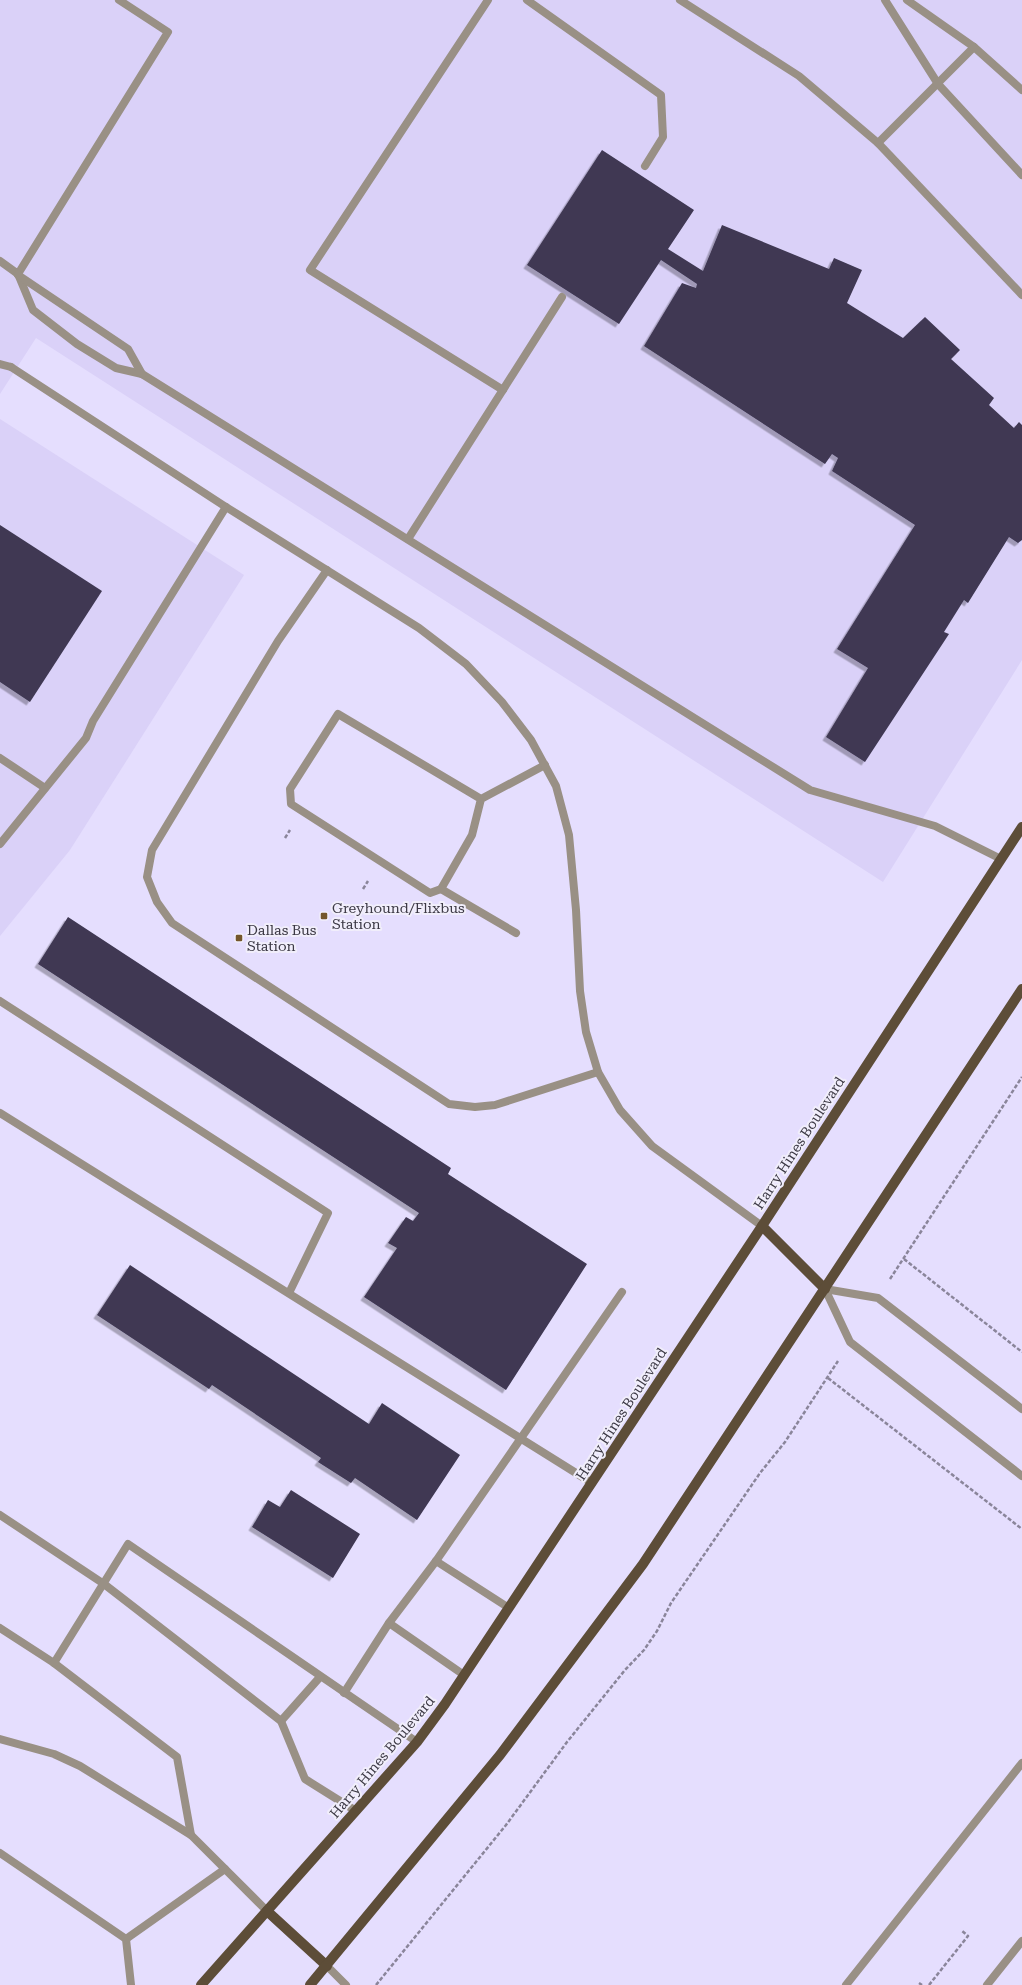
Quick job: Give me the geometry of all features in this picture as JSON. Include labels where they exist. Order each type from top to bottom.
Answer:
[{"type":"main road","name":"Harry Hines Boulevard","points":[[201,1985],[417,1742],[445,1704],[762,1226],[1022,826]]},
{"type":"main road","points":[[310,1985],[500,1755],[643,1564],[1022,989]]},
{"type":"main road","points":[[762,1226],[825,1289]]},
{"type":"main road","points":[[267,1911],[327,1966]]},
{"type":"street","points":[[18,274],[168,32],[119,0]]},
{"type":"street","points":[[488,0],[310,270],[503,390]]},
{"type":"street","points":[[527,0],[661,95],[663,137],[645,166]]},
{"type":"street","points":[[680,0],[799,76],[878,143],[1022,295]]},
{"type":"street","points":[[884,0],[938,84],[1022,174]]},
{"type":"street","points":[[907,0],[974,47],[1022,90]]},
{"type":"street","points":[[878,143],[974,47]]},
{"type":"street","points":[[0,261],[128,349],[142,374]]},
{"type":"street","points":[[18,274],[33,310],[77,344],[116,368],[142,374],[810,790],[935,826],[1001,859]]},
{"type":"street","points":[[408,539],[562,297]]},
{"type":"street","points":[[0,364],[11,366],[226,507],[419,628],[466,664],[502,702],[531,740],[556,786],[569,835],[576,910],[580,990],[586,1032],[598,1072],[620,1110],[652,1146],[762,1226]]},
{"type":"street","points":[[0,844],[86,738],[93,721],[226,507]]},
{"type":"street","points":[[327,570],[278,641],[152,850],[147,877],[157,902],[172,923],[449,1104],[475,1107],[495,1105],[598,1072]]},
{"type":"street","points":[[481,798],[338,714],[290,789],[291,804],[430,893],[441,889],[472,835],[481,798],[545,765]]},
{"type":"street","points":[[0,758],[45,788]]},
{"type":"street","points":[[441,889],[516,933]]},
{"type":"street","points":[[0,1001],[328,1213],[289,1294]]},
{"type":"street","points":[[0,1113],[592,1484]]},
{"type":"street","points":[[825,1289],[878,1298],[1022,1409]]},
{"type":"street","points":[[825,1289],[850,1342],[1022,1476]]},
{"type":"street","points":[[344,1693],[389,1623],[436,1561],[622,1292]]},
{"type":"street","points":[[0,1515],[104,1584],[280,1721],[305,1780],[356,1811]]},
{"type":"street","points":[[54,1663],[128,1544],[320,1677],[417,1742]]},
{"type":"street","points":[[436,1561],[509,1608]]},
{"type":"street","points":[[389,1623],[464,1675]]},
{"type":"street","points":[[0,1628],[54,1663],[177,1757],[191,1835]]},
{"type":"street","points":[[280,1721],[320,1677]]},
{"type":"street","points":[[0,1739],[54,1754],[80,1766],[191,1835],[267,1911]]},
{"type":"street","points":[[846,1985],[1022,1763]]},
{"type":"street","points":[[0,1853],[126,1939],[131,1985]]},
{"type":"street","points":[[126,1939],[225,1869]]},
{"type":"street","points":[[987,1985],[1022,1941]]},
{"type":"street","points":[[327,1966],[346,1985]]},
{"type":"path","points":[[893,1275],[1022,1077]]},
{"type":"path","points":[[904,1259],[1022,1352]]},
{"type":"path","points":[[376,1985],[506,1825],[567,1742],[644,1650],[657,1631],[671,1603],[751,1486],[785,1442],[840,1358]]},
{"type":"path","points":[[828,1378],[1022,1529]]},
{"type":"path","points":[[929,1985],[968,1936],[961,1930]]},
{"type":"shaded area","points":[[0,0],[1022,0],[1022,660],[883,882],[36,338],[0,394]]},
{"type":"shaded area","points":[[0,419],[244,575],[70,850],[0,936]]},
{"type":"building","points":[[602,150],[694,210],[668,249],[703,271],[722,225],[829,269],[834,258],[862,270],[847,303],[903,338],[925,317],[960,350],[951,359],[994,398],[989,405],[1014,428],[1019,422],[1022,425],[1022,540],[1018,543],[1009,537],[968,603],[964,600],[944,632],[949,634],[865,762],[826,737],[868,668],[837,649],[915,525],[832,471],[838,458],[832,454],[825,464],[644,346],[682,283],[696,288],[697,284],[661,260],[619,324],[527,265]]},
{"type":"building","points":[[0,525],[102,591],[30,702],[0,682]]},
{"type":"building","points":[[68,917],[451,1168],[448,1174],[587,1264],[506,1390],[364,1297],[397,1248],[388,1243],[406,1217],[413,1221],[419,1213],[38,964]]},
{"type":"building","points":[[130,1265],[369,1424],[382,1403],[460,1455],[417,1520],[355,1478],[351,1483],[318,1462],[321,1458],[212,1385],[209,1389],[97,1315]]},
{"type":"building","points":[[291,1490],[360,1534],[333,1578],[252,1527],[268,1500],[280,1507]]},
{"type":"place","name":"Greyhound/Flixbus Station","points":[[324,916]]},
{"type":"place","name":"Dallas Bus Station","points":[[239,938]]}]
